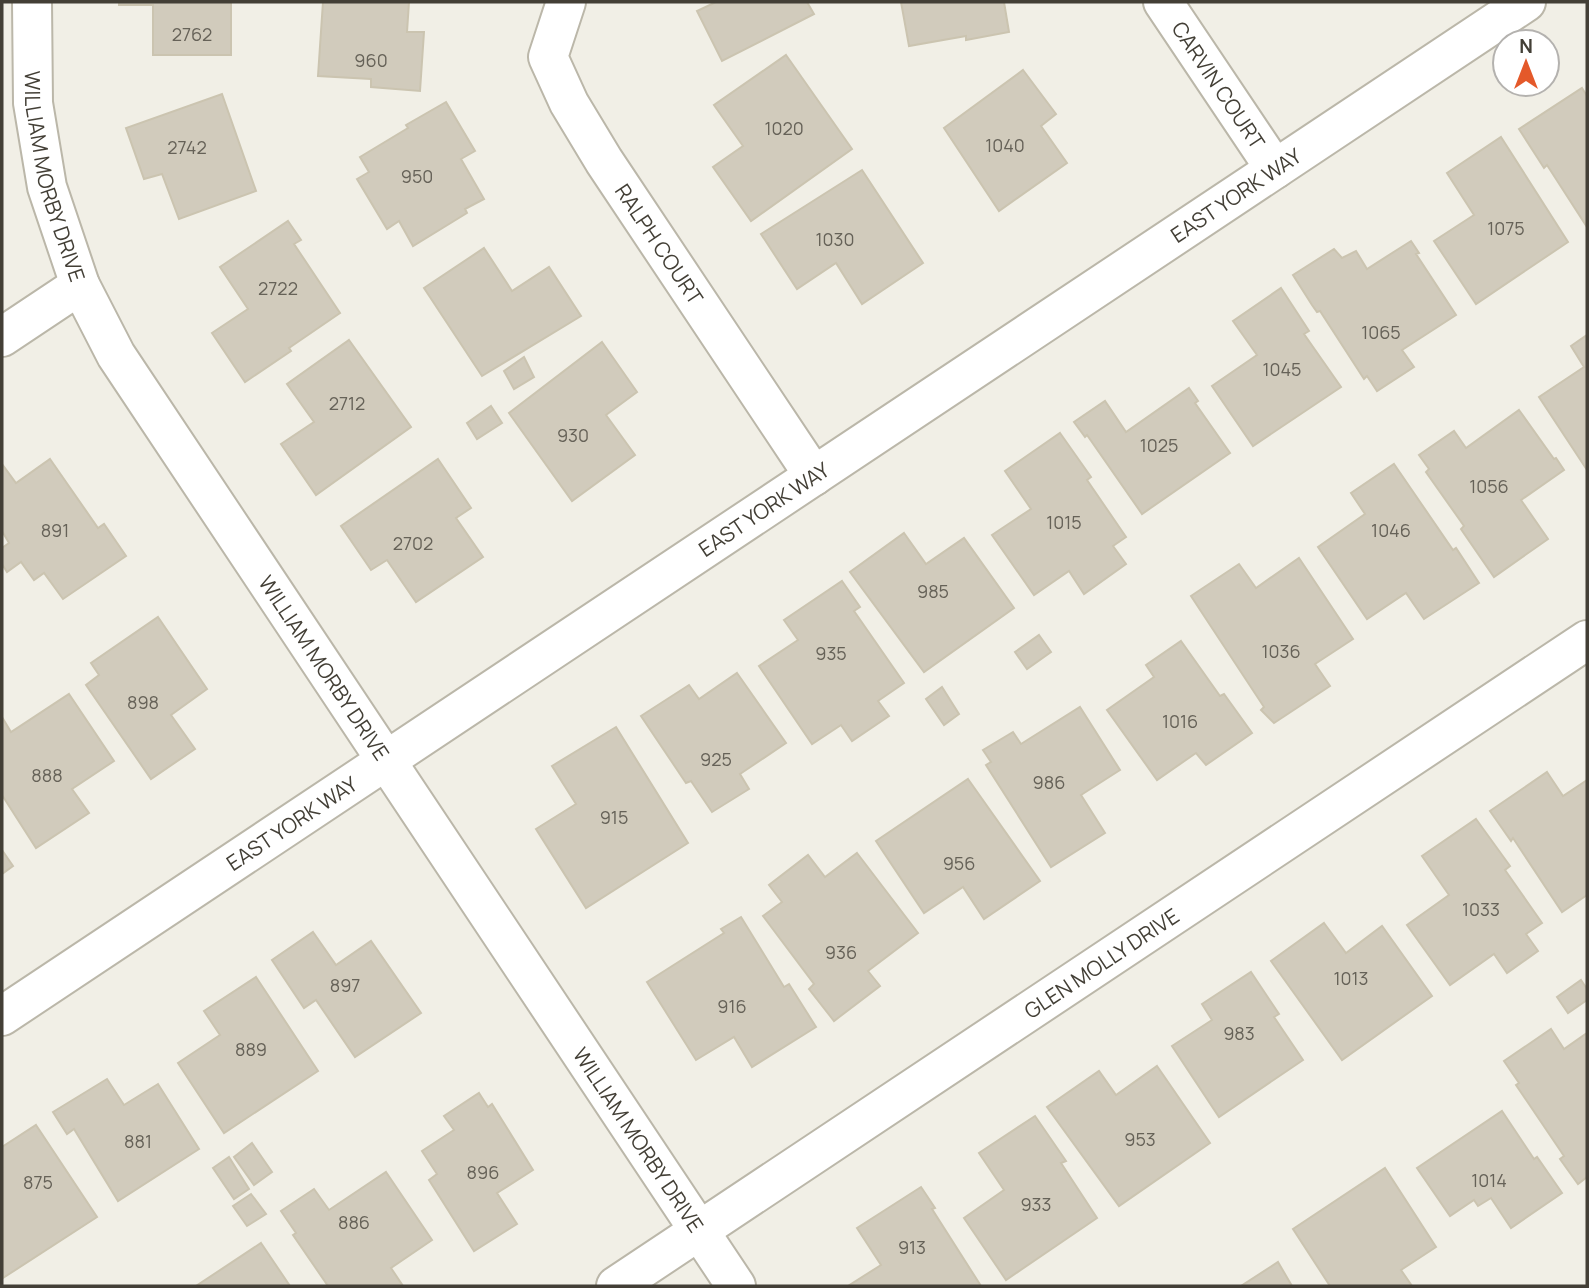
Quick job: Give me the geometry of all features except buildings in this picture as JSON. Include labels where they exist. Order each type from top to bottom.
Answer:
[{"type":"street","name":"WILLIAM MORBY DRIVE","points":[[32,2],[33,103],[47,187],[80,285],[116,355],[736,1286]]},
{"type":"street","name":"RALPH COURT","points":[[566,2],[548,57],[569,103],[604,161],[814,476]]},
{"type":"street","name":"CARVIN COURT","points":[[1163,2],[1275,169]]},
{"type":"street","name":"EAST YORK WAY","points":[[2,1017],[1526,2]]},
{"type":"street","points":[[2,337],[80,285]]},
{"type":"street","name":"GLEN MOLLY DRIVE","points":[[616,1286],[1587,640]]}]
